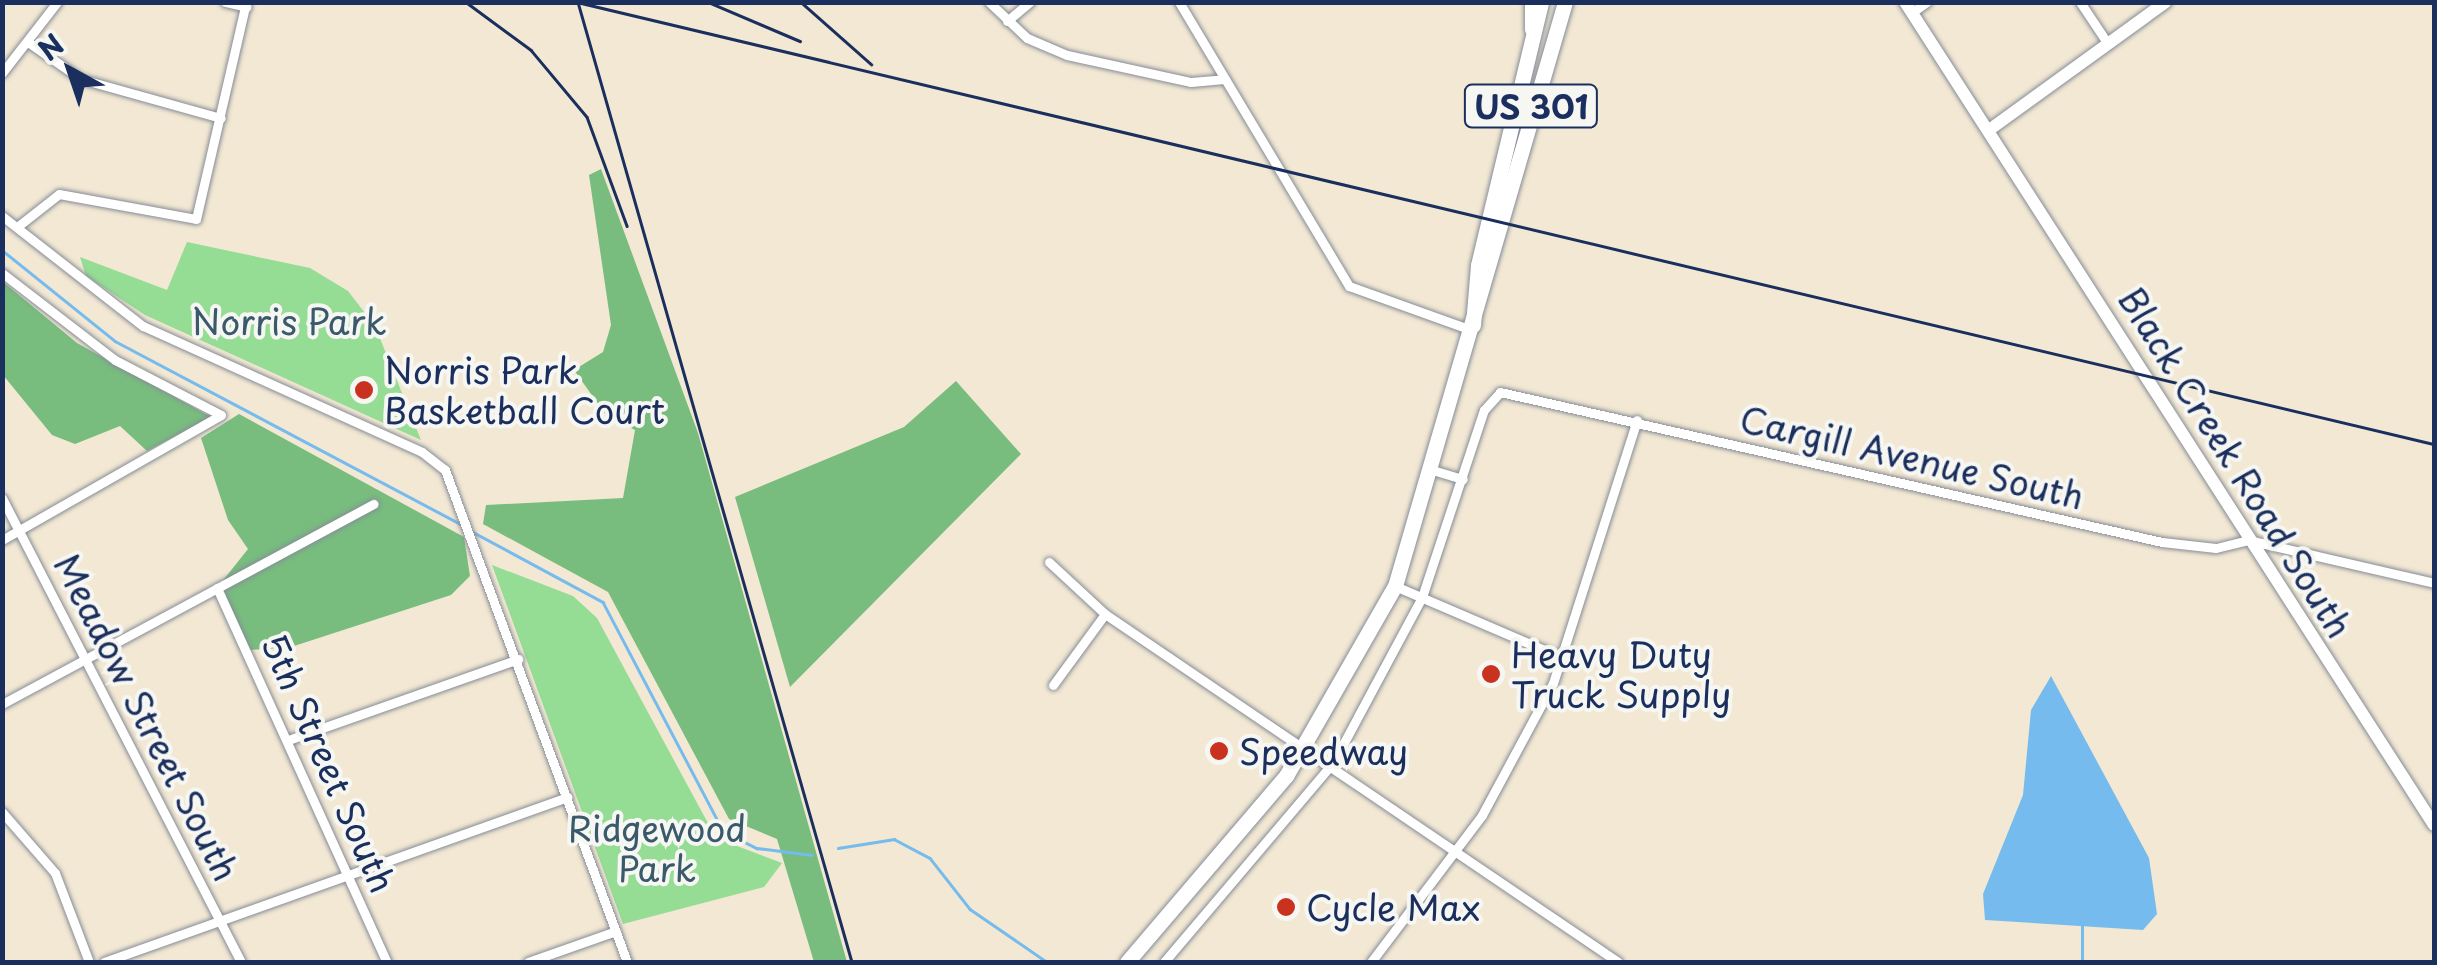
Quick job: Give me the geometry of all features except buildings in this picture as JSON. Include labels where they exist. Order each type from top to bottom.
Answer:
[{"type":"highway","name":"US 301","points":[[1474,330],[1478,265],[1530,34],[1541,2]]},
{"type":"highway","name":"US 301","points":[[1474,330],[1558,10],[1565,2]]},
{"type":"highway","points":[[1127,962],[1308,746],[1395,586],[1436,471],[1474,330]]},
{"type":"street","points":[[2,73],[57,2]]},
{"type":"street","points":[[18,227],[58,194],[196,219],[246,5],[226,2]]},
{"type":"street","points":[[989,2],[1007,21],[1067,55],[1191,82],[1224,78]]},
{"type":"street","points":[[1007,21],[1030,2]]},
{"type":"street","points":[[1179,2],[1349,286],[1474,330]]},
{"type":"street","points":[[1530,34],[1531,2]]},
{"type":"street","points":[[1908,8],[1926,2]]},
{"type":"street","points":[[2080,2],[2108,44]]},
{"type":"street","points":[[1988,130],[2166,2]]},
{"type":"street","name":"Black Creek Road South","points":[[1908,8],[2434,826]]},
{"type":"street","points":[[28,42],[81,79],[220,118]]},
{"type":"street","points":[[2,216],[143,326],[430,457],[464,504],[627,962]]},
{"type":"street","points":[[2,273],[115,360],[221,415],[2,540]]},
{"type":"street","name":"Cargill Avenue South","points":[[1463,479],[1484,410],[1500,392],[2162,542],[2216,548],[2248,540],[2434,583]]},
{"type":"street","points":[[1371,962],[1456,850],[1563,658],[1637,420]]},
{"type":"street","points":[[1164,962],[1333,763],[1422,597],[1463,479],[1436,471]]},
{"type":"street","name":"Meadow Street South","points":[[2,498],[241,962]]},
{"type":"street","points":[[2,704],[374,504]]},
{"type":"street","points":[[1049,562],[1106,614],[1308,746],[1618,962]]},
{"type":"street","points":[[1395,586],[1563,658]]},
{"type":"street","name":"5th Street South","points":[[217,588],[290,739],[388,962]]},
{"type":"street","points":[[1053,685],[1106,614]]},
{"type":"street","points":[[290,739],[518,659]]},
{"type":"street","points":[[104,962],[568,797]]},
{"type":"street","points":[[2,812],[56,873],[90,962]]},
{"type":"street","points":[[528,962],[616,931]]},
{"type":"green space","points":[[601,169],[698,433],[847,962],[814,962],[777,839],[729,819],[608,592],[483,524],[486,505],[623,498],[635,430],[606,415],[574,370],[603,352],[611,325],[589,175]]},
{"type":"green space","name":"Norris Park","points":[[187,242],[310,268],[348,291],[375,326],[421,440],[145,315],[86,276],[80,257],[167,290]]},
{"type":"green space","points":[[2,281],[77,343],[211,417],[147,451],[120,426],[75,444],[52,435],[3,375]]},
{"type":"green space","points":[[956,381],[1021,454],[790,687],[735,497],[904,427]]},
{"type":"green space","points":[[239,414],[464,537],[470,576],[451,595],[291,647],[250,650],[217,588],[248,549],[228,520],[201,438]]},
{"type":"green space","name":"Ridgewood Park","points":[[492,565],[573,596],[597,618],[716,838],[782,863],[764,887],[623,924]]},
{"type":"water","points":[[2051,676],[2149,858],[2157,914],[2143,930],[1985,920],[1983,894],[2023,795],[2031,710]]},
{"type":"waterway","points":[[2,250],[115,341],[462,525]]},
{"type":"waterway","points":[[473,532],[603,602],[723,831],[757,848],[812,855]]},
{"type":"waterway","points":[[838,848],[894,839],[930,858],[970,909],[1047,962]]},
{"type":"waterway","points":[[2082,925],[2082,962]]},
{"type":"railway","points":[[466,2],[531,50],[587,117],[627,226]]},
{"type":"railway","points":[[577,2],[2434,444]]},
{"type":"railway","points":[[578,2],[852,962]]},
{"type":"railway","points":[[708,2],[800,41]]},
{"type":"railway","points":[[801,2],[871,64]]},
{"type":"place","name":"Norris Park Basketball Court","points":[[364,390]]},
{"type":"place","name":"Heavy Duty Truck Supply","points":[[1491,674]]},
{"type":"place","name":"Speedway","points":[[1219,751]]},
{"type":"place","name":"Cycle Max","points":[[1286,907]]}]
